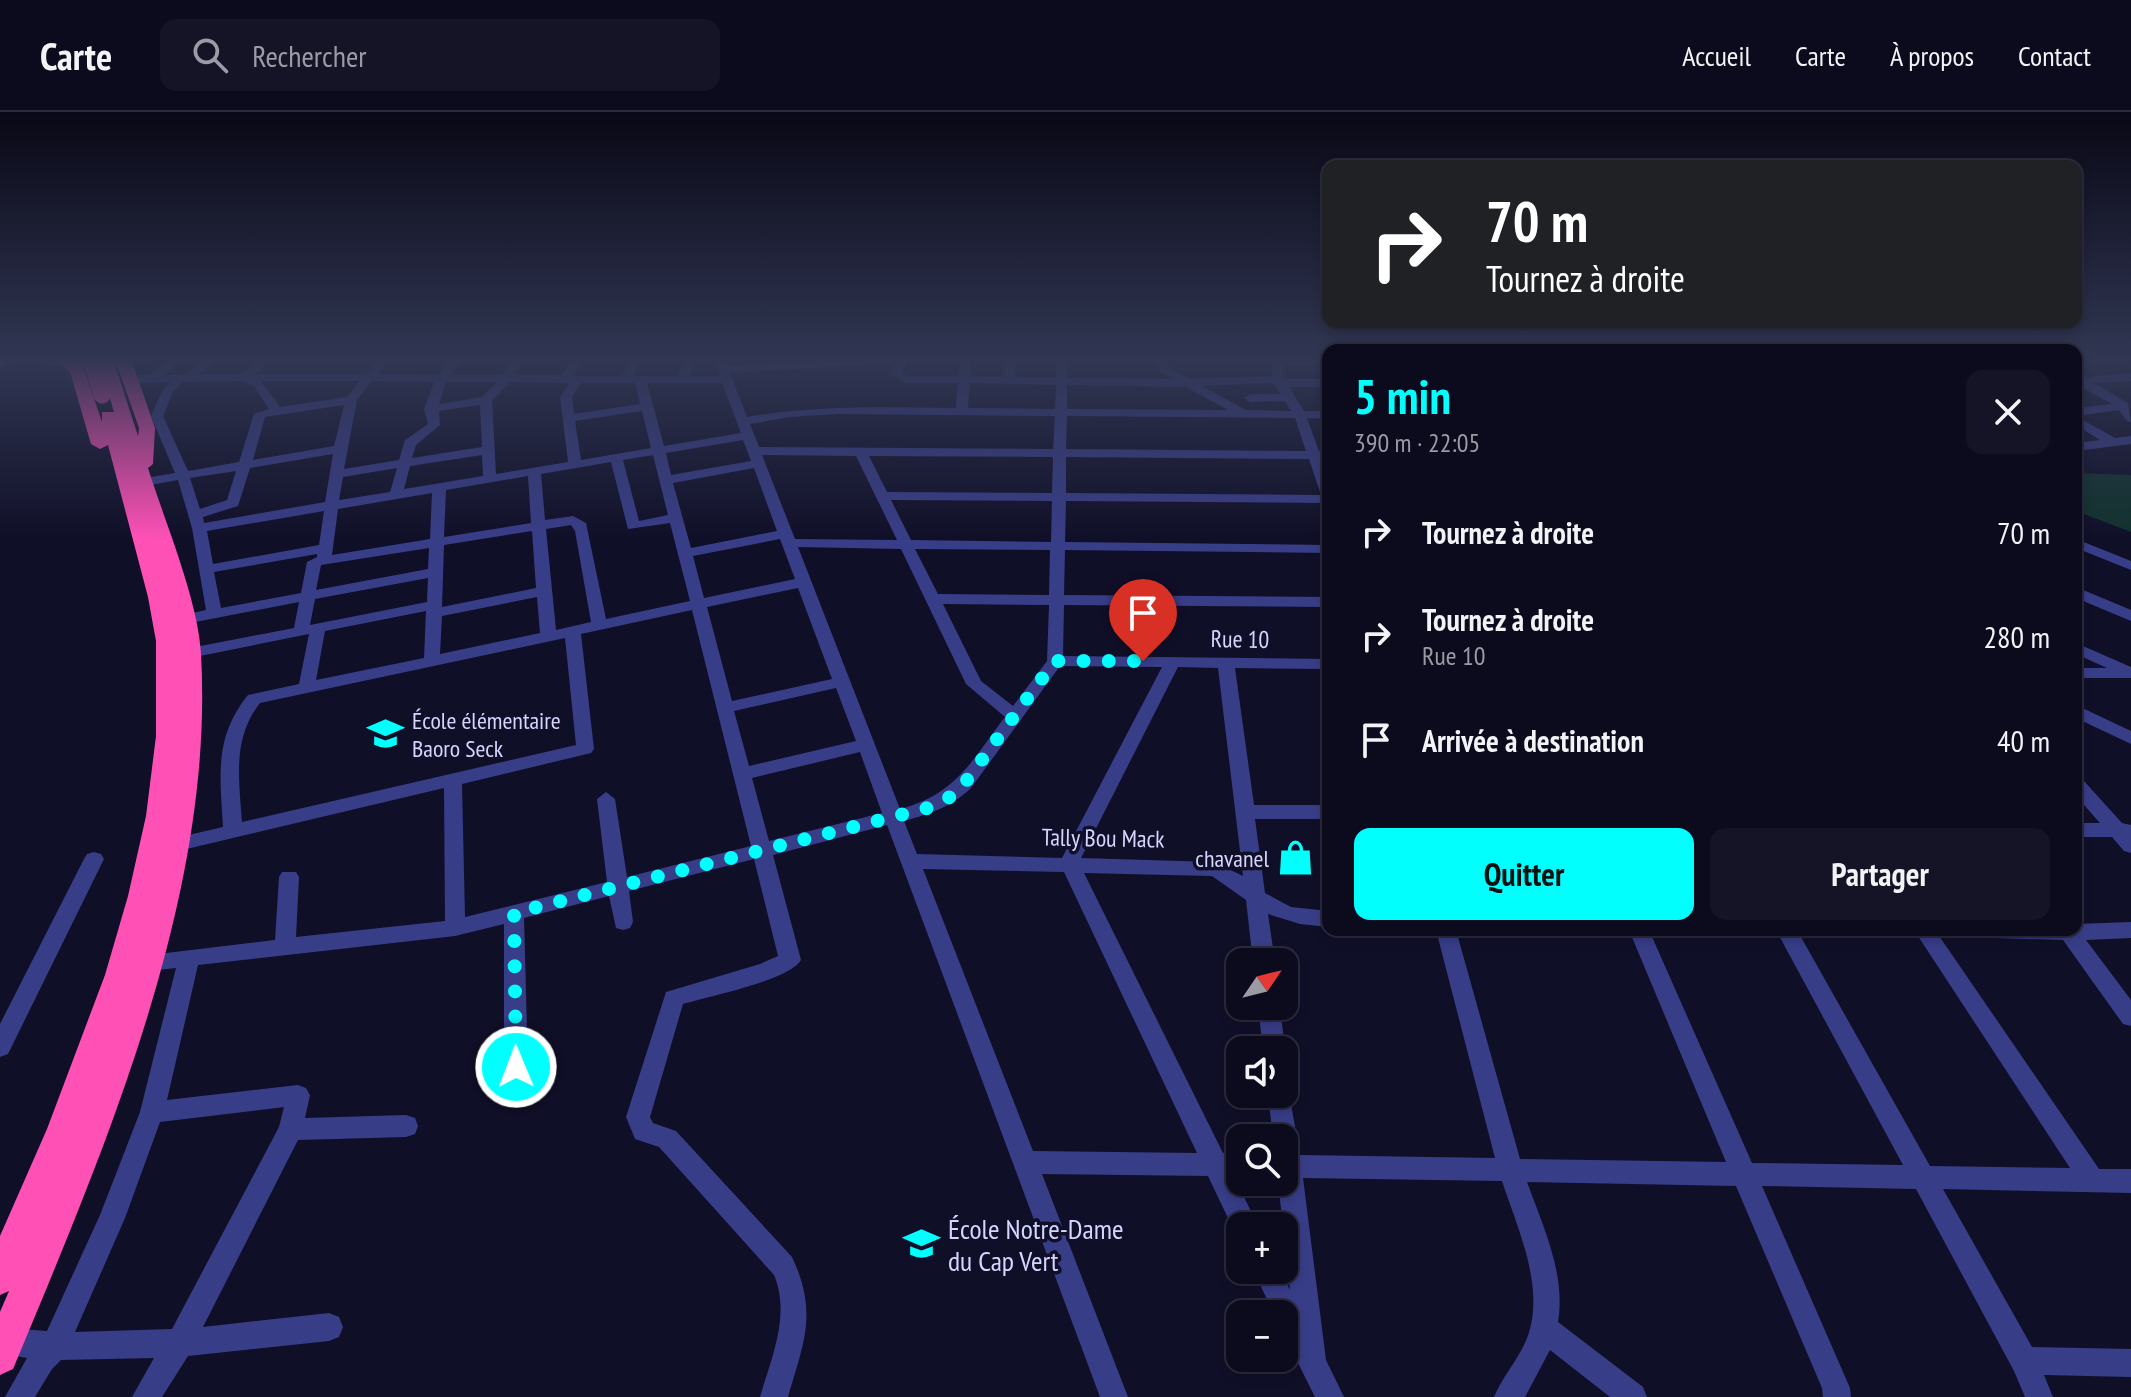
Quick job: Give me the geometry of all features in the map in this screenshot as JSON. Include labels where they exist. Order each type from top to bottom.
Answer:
[{"type":"highway","points":[[91,419],[98,442],[138,478]]},
{"type":"highway","points":[[4,1349],[98,1114],[149,962],[165,909],[189,745],[190,653],[185,619],[118,419]]},
{"type":"highway","points":[[0,1277],[49,1164],[114,989],[149,870],[161,795],[167,726],[168,656],[138,478],[147,428],[144,419]]},
{"type":"street","points":[[158,419],[182,473],[197,522],[214,613]]},
{"type":"street","points":[[197,522],[233,503],[258,419]]},
{"type":"street","points":[[307,686],[307,595],[312,563],[324,554],[347,419]]},
{"type":"street","points":[[396,495],[410,443],[434,425],[432,419]]},
{"type":"street","points":[[487,419],[490,479]]},
{"type":"street","points":[[569,419],[575,465]]},
{"type":"street","points":[[650,419],[790,960],[766,971],[674,998],[638,1117],[644,1131],[667,1139],[691,1163],[783,1266],[793,1282],[797,1298],[792,1335],[774,1397]]},
{"type":"street","points":[[742,419],[1114,1397]]},
{"type":"street","points":[[666,480],[751,443],[794,419]]},
{"type":"street","points":[[149,962],[455,928],[928,808],[950,797],[964,784],[1055,661],[1061,419]]},
{"type":"street","points":[[197,522],[331,506],[659,451],[751,443],[861,452],[1322,455],[1302,419]]},
{"type":"street","points":[[2082,424],[2112,442]]},
{"type":"street","points":[[2082,446],[2131,440]]},
{"type":"street","points":[[138,478],[340,449]]},
{"type":"street","points":[[337,474],[488,450]]},
{"type":"street","points":[[861,452],[974,684],[1014,715]]},
{"type":"street","points":[[616,458],[633,526],[676,518]]},
{"type":"street","points":[[534,472],[548,634]]},
{"type":"street","points":[[432,661],[439,488]]},
{"type":"street","points":[[882,496],[1322,497]]},
{"type":"street","points":[[208,569],[437,541],[573,520],[579,523],[599,623]]},
{"type":"street","points":[[685,553],[787,538],[1322,549]]},
{"type":"street","points":[[2082,546],[2131,566]]},
{"type":"street","points":[[185,619],[435,572]]},
{"type":"street","points":[[233,831],[230,749],[234,728],[254,699],[599,623],[803,582]]},
{"type":"street","points":[[190,653],[309,629],[545,591]]},
{"type":"street","points":[[2082,595],[2131,616]]},
{"type":"street","points":[[933,599],[1322,602]]},
{"type":"street","points":[[174,845],[585,749],[572,629]]},
{"type":"street","points":[[2082,651],[2131,674]]},
{"type":"street","name":"Rue 10","points":[[1055,661],[1322,664]]},
{"type":"street","points":[[1173,661],[1069,863],[1226,1163]]},
{"type":"street","points":[[1226,662],[1262,948]]},
{"type":"street","points":[[2082,673],[2131,674]]},
{"type":"street","points":[[725,708],[841,682]]},
{"type":"street","points":[[2082,714],[2131,738]]},
{"type":"street","points":[[742,774],[866,745]]},
{"type":"street","points":[[453,779],[455,928]]},
{"type":"street","points":[[2082,790],[2124,830],[2131,846]]},
{"type":"street","points":[[606,799],[623,922]]},
{"type":"street","points":[[1244,812],[1322,812]]},
{"type":"street","points":[[2082,830],[2124,830]]},
{"type":"street","points":[[0,1047],[94,859]]},
{"type":"street","name":"Tally Bou Mack","points":[[910,861],[1214,869],[1230,875],[1272,908],[1291,915],[1322,918]]},
{"type":"street","points":[[285,949],[289,877]]},
{"type":"street","points":[[514,913],[516,1067]]},
{"type":"street","points":[[2082,932],[2131,930]]},
{"type":"street","points":[[1448,936],[1510,1168],[1537,1253],[1546,1302],[1544,1328],[1536,1356],[1508,1397]]},
{"type":"street","points":[[1642,936],[1836,1388],[1837,1397]]},
{"type":"street","points":[[1789,936],[2024,1361],[2039,1397]]},
{"type":"street","points":[[1928,936],[2092,1180]]},
{"type":"street","points":[[2072,936],[2131,1017]]},
{"type":"street","points":[[19,1397],[42,1359],[54,1347],[112,1218],[152,1112],[189,958]]},
{"type":"street","points":[[146,1397],[179,1344],[291,1129],[299,1100],[298,1095],[293,1094],[152,1112]]},
{"type":"street","points":[[291,1129],[406,1126]]},
{"type":"street","points":[[1023,1162],[1226,1165]]},
{"type":"street","points":[[1298,1166],[2131,1181]]},
{"type":"street","points":[[1290,1196],[1313,1366]]},
{"type":"street","points":[[1273,1284],[1330,1397]]},
{"type":"street","points":[[4,1349],[179,1344],[329,1327]]},
{"type":"street","points":[[1544,1328],[1633,1397]]},
{"type":"street","points":[[2024,1361],[2131,1363]]},
{"type":"green space","points":[[2082,473],[2131,475],[2131,532],[2082,513]]},
{"type":"place","name":"École élémentaire Baoro Seck","points":[[386,734]]},
{"type":"place","name":"chavanel","points":[[1295,858]]},
{"type":"place","name":"École Notre-Dame du Cap Vert","points":[[922,1244]]},
{"type":"route","points":[[516,1067],[514,913],[928,808],[950,797],[964,784],[1055,661],[1143,661]]}]
